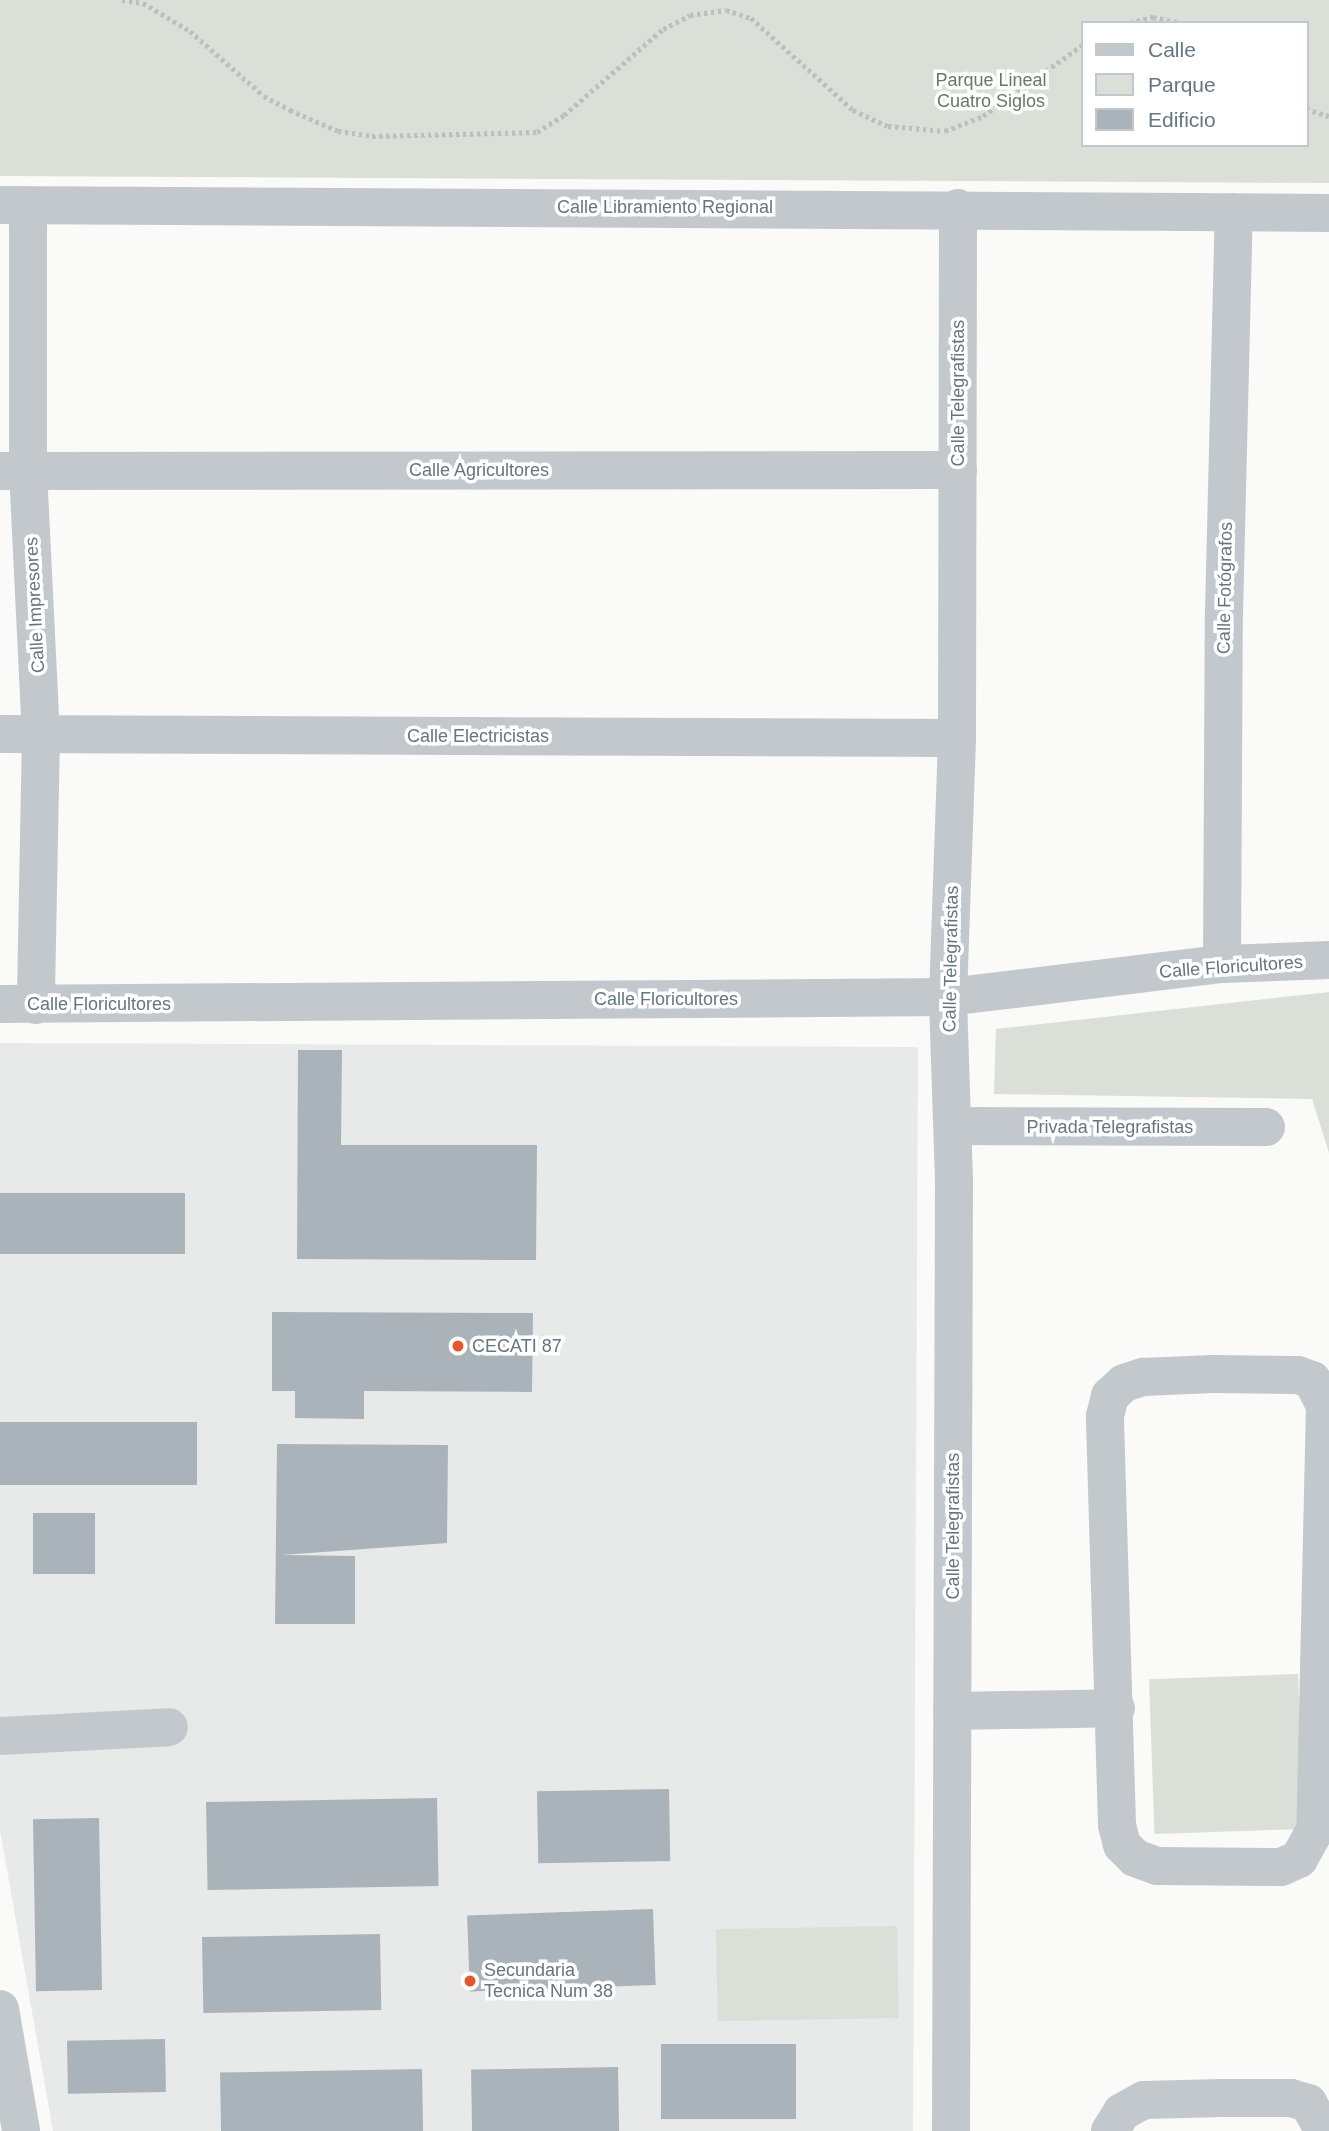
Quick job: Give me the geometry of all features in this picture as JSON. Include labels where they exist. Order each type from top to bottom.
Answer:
[{"type":"street","name":"Calle Libramiento Regional","points":[[14,205],[958,208],[1329,213]]},
{"type":"street","name":"Calle Impresores","points":[[14,205],[14,471],[41,734],[18,1004]]},
{"type":"street","name":"Calle Telegrafistas","points":[[950,2131],[954,1126],[948,997],[957,738],[958,208]]},
{"type":"street","name":"Calle Fotógrafos","points":[[1222,964],[1224,613],[1234,212]]},
{"type":"street","name":"Calle Agricultores","points":[[14,471],[958,470]]},
{"type":"street","name":"Calle Electricistas","points":[[0,734],[957,738]]},
{"type":"street","name":"Calle Floricultores","points":[[18,1004],[948,997],[1222,964],[1329,960]]},
{"type":"street","name":"Privada Telegrafistas","points":[[954,1126],[1266,1128]]},
{"type":"street","points":[[1298,1375],[1312,1380],[1320,1390],[1326,1417],[1322,1605],[1315,1830],[1299,1859],[1281,1867],[1221,1870],[1157,1866],[1135,1858],[1122,1845],[1117,1825],[1115,1708],[1105,1416],[1110,1396],[1124,1383],[1143,1377],[1298,1375]]},
{"type":"street","points":[[952,1711],[1115,1708]]},
{"type":"street","points":[[0,1736],[169,1727]]},
{"type":"street","points":[[0,2009],[21,2131]]},
{"type":"street","points":[[1110,2131],[1122,2112],[1144,2100],[1222,2098],[1291,2098],[1308,2103],[1324,2131]]},
{"type":"path","points":[[122,0],[144,3],[190,31],[264,96],[281,106],[338,131],[372,136],[537,132],[564,116],[663,29],[690,15],[726,10],[751,18],[853,110],[888,127],[945,131],[983,116],[1080,46]]},
{"type":"path","points":[[1138,21],[1153,17],[1172,21]]},
{"type":"path","points":[[1308,109],[1329,116]]},
{"type":"shaded area","points":[[0,1043],[918,1047],[913,2131],[53,2131],[0,1830]]},
{"type":"green space","name":"Parque Lineal Cuatro Siglos","points":[[0,0],[1329,0],[1329,183],[0,176]]},
{"type":"green space","points":[[1329,992],[1329,1153],[1312,1099],[994,1094],[996,1029]]},
{"type":"green space","points":[[1298,1674],[1303,1829],[1155,1834],[1149,1679]]},
{"type":"green space","points":[[897,1926],[899,2018],[718,2021],[716,1929]]},
{"type":"building","points":[[298,1050],[342,1050],[341,1145],[537,1145],[536,1260],[297,1259]]},
{"type":"building","points":[[0,1193],[185,1193],[185,1254],[0,1254]]},
{"type":"building","points":[[272,1312],[533,1313],[532,1392],[364,1391],[364,1419],[295,1418],[295,1391],[272,1391]]},
{"type":"building","points":[[0,1422],[197,1422],[197,1485],[0,1485]]},
{"type":"building","points":[[277,1444],[448,1445],[447,1543],[282,1555],[355,1556],[355,1624],[275,1624]]},
{"type":"building","points":[[33,1513],[95,1513],[95,1574],[33,1574]]},
{"type":"building","points":[[669,1789],[670,1861],[538,1863],[537,1791]]},
{"type":"building","points":[[437,1798],[439,1886],[208,1890],[206,1802]]},
{"type":"building","points":[[99,1818],[102,1990],[36,1991],[33,1819]]},
{"type":"building","points":[[653,1909],[656,1985],[470,1991],[467,1915]]},
{"type":"building","points":[[380,1934],[381,2010],[203,2013],[202,1937]]},
{"type":"building","points":[[165,2039],[166,2092],[68,2094],[67,2041]]},
{"type":"building","points":[[661,2044],[796,2044],[796,2119],[661,2119]]},
{"type":"building","points":[[618,2067],[619,2131],[472,2131],[471,2070]]},
{"type":"building","points":[[422,2069],[423,2131],[221,2131],[220,2073]]},
{"type":"place","name":"CECATI 87","points":[[458,1346]]},
{"type":"place","name":"Secundaria Tecnica Num 38","points":[[470,1981]]}]
